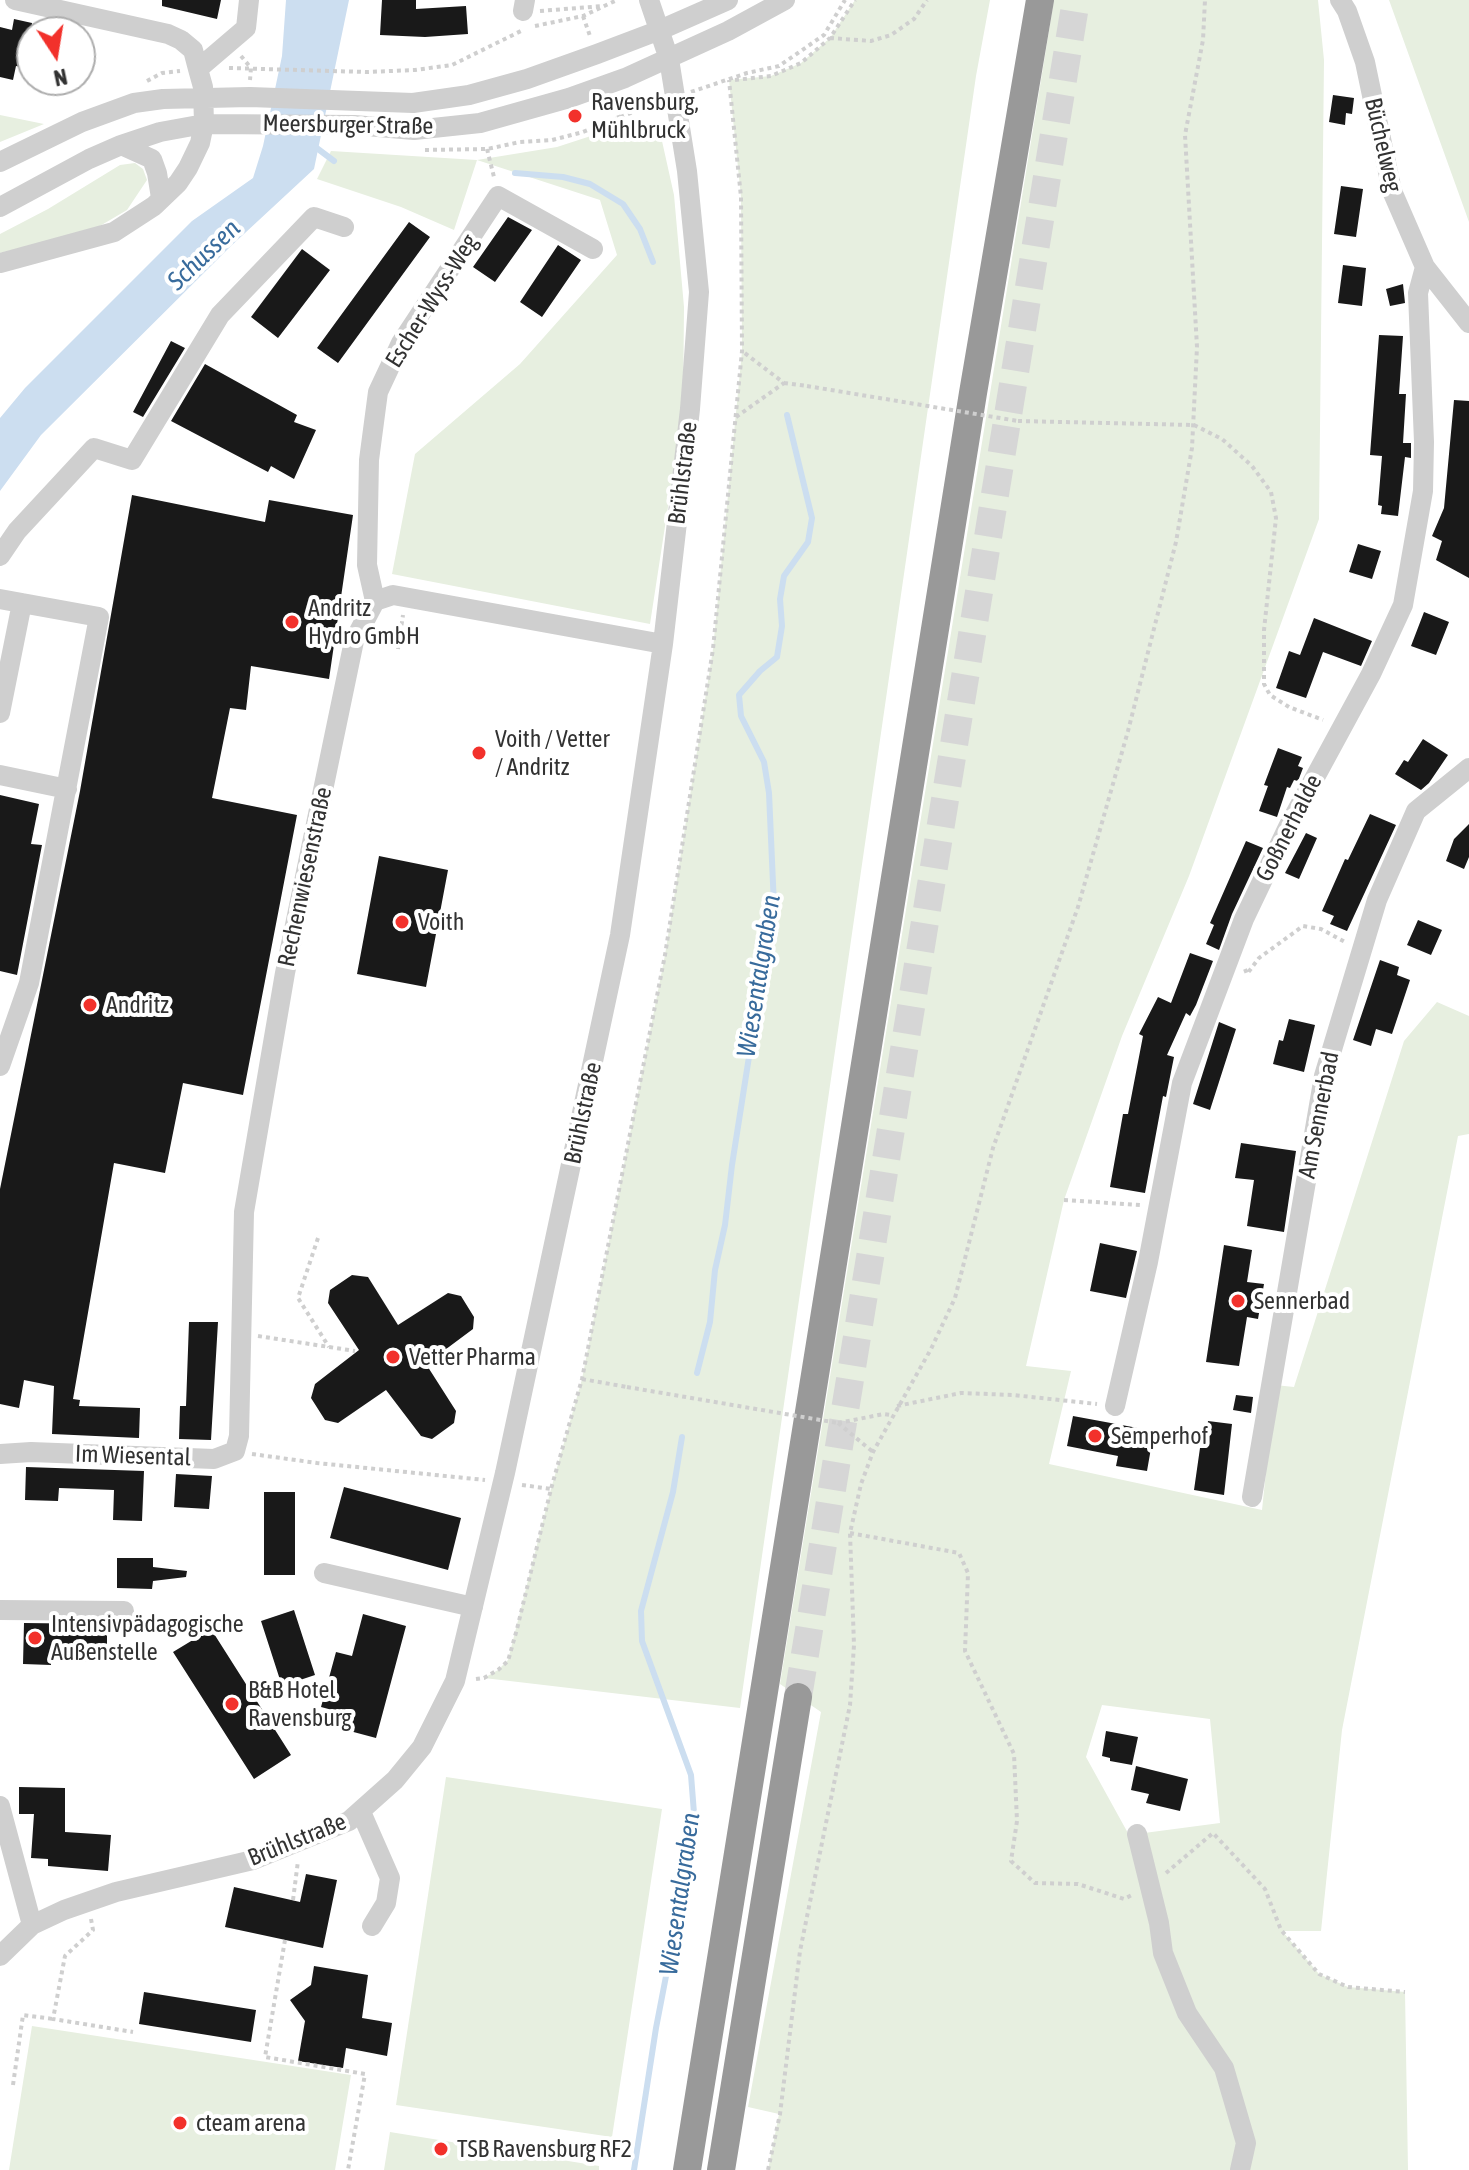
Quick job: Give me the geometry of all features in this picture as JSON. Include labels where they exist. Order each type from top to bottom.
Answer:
[{"type":"highway","points":[[687,2170],[973,393],[1040,0]]},
{"type":"highway","points":[[721,2170],[798,1697]]},
{"type":"street","points":[[0,263],[114,232],[154,206],[178,183],[188,168],[200,143],[204,124],[204,98],[193,50],[181,40],[62,5],[15,0]]},
{"type":"street","points":[[198,69],[246,28],[249,0]]},
{"type":"street","name":"Brühlstraße","points":[[0,1956],[32,1925],[88,1901],[253,1860],[349,1821],[395,1780],[422,1747],[455,1681],[503,1482],[620,935],[663,644],[690,409],[699,292],[676,96],[669,59],[649,0]]},
{"type":"street","name":"Meersburger Straße","points":[[0,162],[82,122],[134,103],[163,99],[262,98],[413,103],[469,95],[527,79],[660,30],[728,0]]},
{"type":"street","name":"Meersburger Straße","points":[[0,207],[121,145],[160,132],[204,124],[354,125],[414,130],[480,123],[569,98],[669,59],[785,0]]},
{"type":"street","name":"Büchelweg","points":[[1340,0],[1365,62],[1392,191],[1425,267],[1469,323]]},
{"type":"street","points":[[121,145],[152,159],[161,198]]},
{"type":"street","points":[[498,196],[593,249]]},
{"type":"street","name":"Escher-Wyss-Weg","points":[[375,601],[367,550],[369,460],[378,392],[401,343],[498,196]]},
{"type":"street","points":[[0,556],[17,531],[94,448],[132,460],[220,315],[314,217],[344,227]]},
{"type":"street","name":"Goßnerhalde","points":[[1117,1399],[1182,1083],[1232,948],[1276,851],[1340,726],[1371,674],[1403,605],[1423,491],[1418,293],[1425,267]]},
{"type":"street","points":[[375,601],[393,595],[663,644]]},
{"type":"street","points":[[0,599],[99,617],[29,983],[10,1001],[0,1066]]},
{"type":"street","name":"Rechenwiesenstraße","points":[[235,1451],[239,1436],[244,1212],[285,973],[354,641],[375,601]]},
{"type":"street","points":[[0,713],[22,603]]},
{"type":"street","name":"Am Sennerbad","points":[[1252,1497],[1324,1076],[1377,900],[1416,811],[1469,768]]},
{"type":"street","points":[[0,775],[67,789]]},
{"type":"street","name":"Im Wiesental","points":[[0,1454],[31,1452],[214,1459],[235,1451]]},
{"type":"street","points":[[324,1573],[473,1607]]},
{"type":"street","points":[[0,1610],[124,1611]]},
{"type":"street","points":[[0,1806],[32,1925]]},
{"type":"street","points":[[361,1812],[390,1878],[386,1903],[372,1926]]},
{"type":"street","points":[[1137,1834],[1159,1923],[1163,1953],[1187,2013],[1224,2068],[1246,2143],[1240,2170]]},
{"type":"path","points":[[198,69],[366,72],[452,65],[528,28],[583,16],[617,0]]},
{"type":"path","points":[[619,117],[747,73],[779,66],[824,35],[845,0]]},
{"type":"path","points":[[729,80],[771,76],[801,63],[830,38],[855,0]]},
{"type":"path","points":[[824,35],[871,41],[891,35],[914,19],[927,0]]},
{"type":"path","points":[[768,2170],[780,2114],[800,1951],[850,1705],[854,1645],[850,1533],[861,1484],[873,1452],[931,1349],[955,1298],[993,1148],[1078,907],[1128,731],[1176,542],[1194,425],[1197,347],[1185,135],[1203,40],[1205,0]]},
{"type":"path","points":[[524,6],[605,6]]},
{"type":"path","points":[[455,1681],[484,1678],[508,1661],[582,1379],[665,955],[713,649],[742,351],[741,197],[729,80]]},
{"type":"path","points":[[487,149],[498,196]]},
{"type":"path","points":[[742,351],[784,383],[1018,421],[1194,425],[1222,439],[1264,479],[1274,504],[1276,518],[1264,630],[1264,684],[1270,695],[1289,707],[1340,726]]},
{"type":"path","points":[[736,417],[784,383]]},
{"type":"path","points":[[398,649],[405,597]]},
{"type":"path","points":[[1245,964],[1247,974],[1259,958],[1303,926],[1321,929],[1353,948],[1362,949]]},
{"type":"path","points":[[1064,1200],[1158,1207]]},
{"type":"path","points":[[318,1238],[298,1298],[329,1347]]},
{"type":"path","points":[[240,1333],[355,1351]]},
{"type":"path","points":[[582,1379],[838,1423],[892,1415]]},
{"type":"path","points":[[897,1406],[961,1393],[1117,1399]]},
{"type":"path","points":[[838,1423],[873,1452]]},
{"type":"path","points":[[235,1451],[551,1489]]},
{"type":"path","points":[[850,1533],[959,1553]]},
{"type":"path","points":[[293,1900],[301,1843]]},
{"type":"path","points":[[53,2019],[65,1956],[93,1930],[88,1901]]},
{"type":"path","points":[[285,1940],[265,2057],[365,2074],[348,2170]]},
{"type":"path","points":[[13,2085],[23,2015],[133,2032]]},
{"type":"green space","points":[[855,0],[990,0],[976,76],[740,1708],[484,1678],[508,1660],[582,1379],[665,955],[713,649],[742,351],[741,197],[729,80],[771,76],[801,63],[830,38]]},
{"type":"green space","points":[[1054,0],[1318,0],[1324,60],[1319,519],[1189,876],[1122,1036],[1064,1200],[1026,1366],[1071,1371],[1049,1464],[1262,1510],[1275,1385],[1294,1387],[1404,1041],[1437,1002],[1469,1016],[1469,1134],[1458,1136],[1342,1730],[1321,1931],[1282,1931],[1319,1974],[1348,1987],[1405,1992],[1408,2170],[768,2170],[779,2114],[748,2107],[821,1712],[780,1684]],"holes":[[[1102,1705],[1210,1719],[1220,1823],[1129,1835],[1086,1757]]]},
{"type":"green space","points":[[1389,0],[1469,0],[1469,222]]},
{"type":"green space","points":[[0,115],[44,124],[0,142]]},
{"type":"green space","points":[[640,120],[660,132],[674,195],[684,307],[683,409],[650,624],[392,574],[415,454],[520,364],[617,255],[600,200],[477,160],[557,147]]},
{"type":"green space","points":[[331,151],[477,160],[454,230],[401,207],[317,179]]},
{"type":"green space","points":[[135,163],[143,169],[147,180],[127,210],[93,230],[0,253],[0,234],[120,165]]},
{"type":"green space","points":[[446,1777],[662,1809],[612,2137],[396,2105]]},
{"type":"green space","name":"cteam arena","points":[[32,2026],[351,2075],[335,2170],[9,2170]]},
{"type":"green space","name":"TSB Ravensburg RF2","points":[[390,2132],[599,2166],[599,2170],[384,2170]]},
{"type":"water","name":"Schussen","points":[[286,0],[349,0],[314,169],[231,246],[41,435],[0,491],[0,418],[25,388],[192,221],[253,178],[282,56]]},
{"type":"building","points":[[162,0],[221,0],[217,19],[162,6]]},
{"type":"building","points":[[382,0],[416,0],[416,9],[466,6],[468,34],[425,37],[380,35]]},
{"type":"building","points":[[16,19],[13,80],[0,77],[0,27],[12,30]]},
{"type":"building","points":[[1333,95],[1354,98],[1352,114],[1346,113],[1345,125],[1329,122]]},
{"type":"building","points":[[1341,186],[1363,189],[1356,237],[1334,234]]},
{"type":"building","points":[[508,217],[532,230],[495,282],[473,267]]},
{"type":"building","points":[[409,222],[430,237],[338,363],[317,348]]},
{"type":"building","points":[[558,245],[581,260],[542,317],[520,302]]},
{"type":"building","points":[[302,249],[330,270],[278,338],[251,317]]},
{"type":"building","points":[[1343,265],[1366,268],[1362,306],[1338,303]]},
{"type":"building","points":[[1403,284],[1405,303],[1390,306],[1386,289]]},
{"type":"building","points":[[1379,335],[1403,336],[1399,394],[1406,394],[1403,443],[1411,443],[1411,458],[1405,457],[1398,516],[1381,514],[1382,506],[1378,505],[1382,456],[1370,455]]},
{"type":"building","points":[[171,341],[185,348],[143,417],[133,412]]},
{"type":"building","points":[[205,364],[297,415],[294,422],[316,430],[294,479],[271,466],[268,472],[171,421]]},
{"type":"building","points":[[1454,400],[1469,401],[1469,578],[1436,560],[1442,541],[1432,536],[1444,508]]},
{"type":"building","points":[[132,495],[265,522],[269,500],[353,515],[329,679],[251,666],[246,710],[230,708],[212,798],[297,815],[243,1095],[183,1083],[165,1173],[114,1163],[73,1399],[80,1400],[79,1406],[140,1408],[139,1438],[52,1434],[54,1386],[24,1380],[19,1408],[0,1404],[0,1189],[80,791]]},
{"type":"building","points":[[1358,544],[1381,551],[1372,579],[1349,572]]},
{"type":"building","points":[[1424,612],[1449,622],[1436,655],[1411,646]]},
{"type":"building","points":[[1314,618],[1372,641],[1361,666],[1323,652],[1306,698],[1276,688],[1289,651],[1300,655]]},
{"type":"building","points":[[1423,739],[1448,755],[1421,790],[1395,774],[1404,760],[1408,762]]},
{"type":"building","points":[[1278,748],[1302,757],[1298,766],[1303,768],[1298,781],[1294,780],[1290,788],[1287,787],[1277,817],[1259,811],[1268,786],[1264,785]]},
{"type":"building","points":[[0,795],[39,804],[31,844],[42,845],[17,975],[0,971]]},
{"type":"building","points":[[1370,814],[1396,825],[1347,931],[1330,924],[1334,916],[1322,911],[1345,859],[1348,860]]},
{"type":"building","points":[[1469,824],[1469,857],[1464,869],[1446,861],[1454,839]]},
{"type":"building","points":[[1306,833],[1317,838],[1299,879],[1285,873]]},
{"type":"building","points":[[1246,841],[1263,848],[1219,950],[1206,944],[1214,925],[1210,923]]},
{"type":"building","name":"Voith","points":[[379,856],[448,870],[426,987],[357,974]]},
{"type":"building","points":[[1418,920],[1442,930],[1431,955],[1407,945]]},
{"type":"building","points":[[1190,953],[1213,961],[1196,1005],[1190,1016],[1186,1013],[1167,1055],[1174,1057],[1166,1097],[1163,1096],[1145,1193],[1110,1187],[1123,1114],[1128,1114],[1143,1036],[1139,1034],[1158,997],[1171,1003]]},
{"type":"building","points":[[1380,960],[1399,967],[1397,975],[1410,980],[1392,1034],[1376,1029],[1371,1046],[1353,1040]]},
{"type":"building","points":[[1289,1019],[1315,1025],[1304,1072],[1273,1064]]},
{"type":"building","points":[[1219,1022],[1236,1029],[1210,1110],[1193,1104]]},
{"type":"building","points":[[1241,1143],[1296,1151],[1284,1232],[1247,1226],[1254,1180],[1235,1178]]},
{"type":"building","points":[[1100,1243],[1137,1251],[1126,1298],[1090,1291]]},
{"type":"building","name":"Sennerbad","points":[[1224,1245],[1252,1250],[1247,1282],[1264,1284],[1258,1319],[1247,1317],[1239,1366],[1206,1362]]},
{"type":"building","name":"Vetter Pharma","points":[[352,1275],[368,1277],[398,1325],[448,1293],[461,1296],[474,1317],[473,1329],[426,1364],[456,1411],[454,1423],[432,1439],[421,1436],[386,1390],[338,1423],[325,1420],[311,1398],[315,1384],[359,1350],[328,1303],[330,1290]]},
{"type":"building","points":[[189,1322],[218,1322],[211,1440],[179,1439],[180,1406],[186,1406]]},
{"type":"building","points":[[1236,1395],[1253,1397],[1251,1413],[1233,1410]]},
{"type":"building","points":[[1073,1416],[1154,1431],[1147,1471],[1116,1466],[1118,1456],[1067,1446]]},
{"type":"building","points":[[1208,1421],[1232,1424],[1224,1495],[1194,1490],[1200,1448],[1204,1448]]},
{"type":"building","points":[[26,1467],[144,1471],[142,1521],[113,1520],[114,1490],[59,1488],[58,1501],[25,1500]]},
{"type":"building","points":[[176,1474],[212,1476],[209,1509],[174,1507]]},
{"type":"building","points":[[344,1487],[461,1518],[448,1570],[330,1538]]},
{"type":"building","points":[[264,1492],[295,1492],[295,1575],[264,1575]]},
{"type":"building","points":[[117,1558],[153,1558],[153,1567],[187,1571],[186,1577],[153,1581],[152,1589],[117,1588]]},
{"type":"building","points":[[294,1610],[315,1675],[282,1686],[261,1621]]},
{"type":"building","points":[[363,1614],[406,1626],[376,1738],[331,1726],[336,1711],[321,1707],[336,1652],[352,1656]]},
{"type":"building","points":[[24,1623],[107,1624],[107,1647],[101,1647],[101,1659],[91,1657],[91,1662],[51,1658],[51,1665],[23,1664]]},
{"type":"building","name":"B&B Hotel Ravensburg","points":[[211,1629],[291,1755],[254,1779],[173,1652]]},
{"type":"building","points":[[1106,1731],[1138,1737],[1132,1765],[1110,1761],[1110,1758],[1102,1756]]},
{"type":"building","points":[[1136,1766],[1188,1779],[1180,1811],[1146,1803],[1149,1794],[1131,1790]]},
{"type":"building","points":[[19,1787],[65,1788],[65,1832],[111,1835],[108,1871],[48,1866],[48,1859],[31,1858],[34,1814],[19,1814]]},
{"type":"building","points":[[306,1874],[337,1880],[323,1948],[225,1927],[234,1887],[300,1902]]},
{"type":"building","points":[[314,1966],[368,1975],[362,2018],[392,2023],[387,2056],[346,2048],[343,2068],[298,2061],[305,2021],[290,2000],[311,1985]]},
{"type":"building","points":[[144,1992],[256,2010],[251,2042],[139,2024]]},
{"type":"waterway","name":"Wiesentalgraben","points":[[314,146],[334,161]]},
{"type":"waterway","name":"Wiesentalgraben","points":[[515,173],[563,177],[590,184],[623,204],[640,229],[653,262]]},
{"type":"waterway","name":"Wiesentalgraben","points":[[697,1373],[710,1322],[715,1270],[725,1225],[751,1044],[756,990],[774,906],[769,793],[764,762],[741,716],[739,695],[777,657],[784,576],[808,542],[812,518],[787,415]]},
{"type":"waterway","name":"Wiesentalgraben","points":[[634,2170],[656,2028],[695,1826],[691,1775],[642,1641],[641,1611],[673,1492],[682,1437]]},
{"type":"tunnel","points":[[798,1697],[1076,0]]},
{"type":"place","name":"Ravensburg, Mühlbruck","points":[[575,116]]},
{"type":"place","name":"Andritz Hydro GmbH","points":[[292,622]]},
{"type":"place","name":"Voith / Vetter / Andritz","points":[[479,753]]},
{"type":"place","name":"Voith","points":[[402,922]]},
{"type":"place","name":"Andritz","points":[[90,1005]]},
{"type":"place","name":"Sennerbad","points":[[1238,1301]]},
{"type":"place","name":"Vetter Pharma","points":[[393,1357]]},
{"type":"place","name":"Semperhof","points":[[1095,1436]]},
{"type":"place","name":"Intensivpädagogische Außenstelle","points":[[35,1638]]},
{"type":"place","name":"B&B Hotel Ravensburg","points":[[232,1704]]},
{"type":"place","name":"cteam arena","points":[[180,2123]]},
{"type":"place","name":"TSB Ravensburg RF2","points":[[441,2149]]}]
